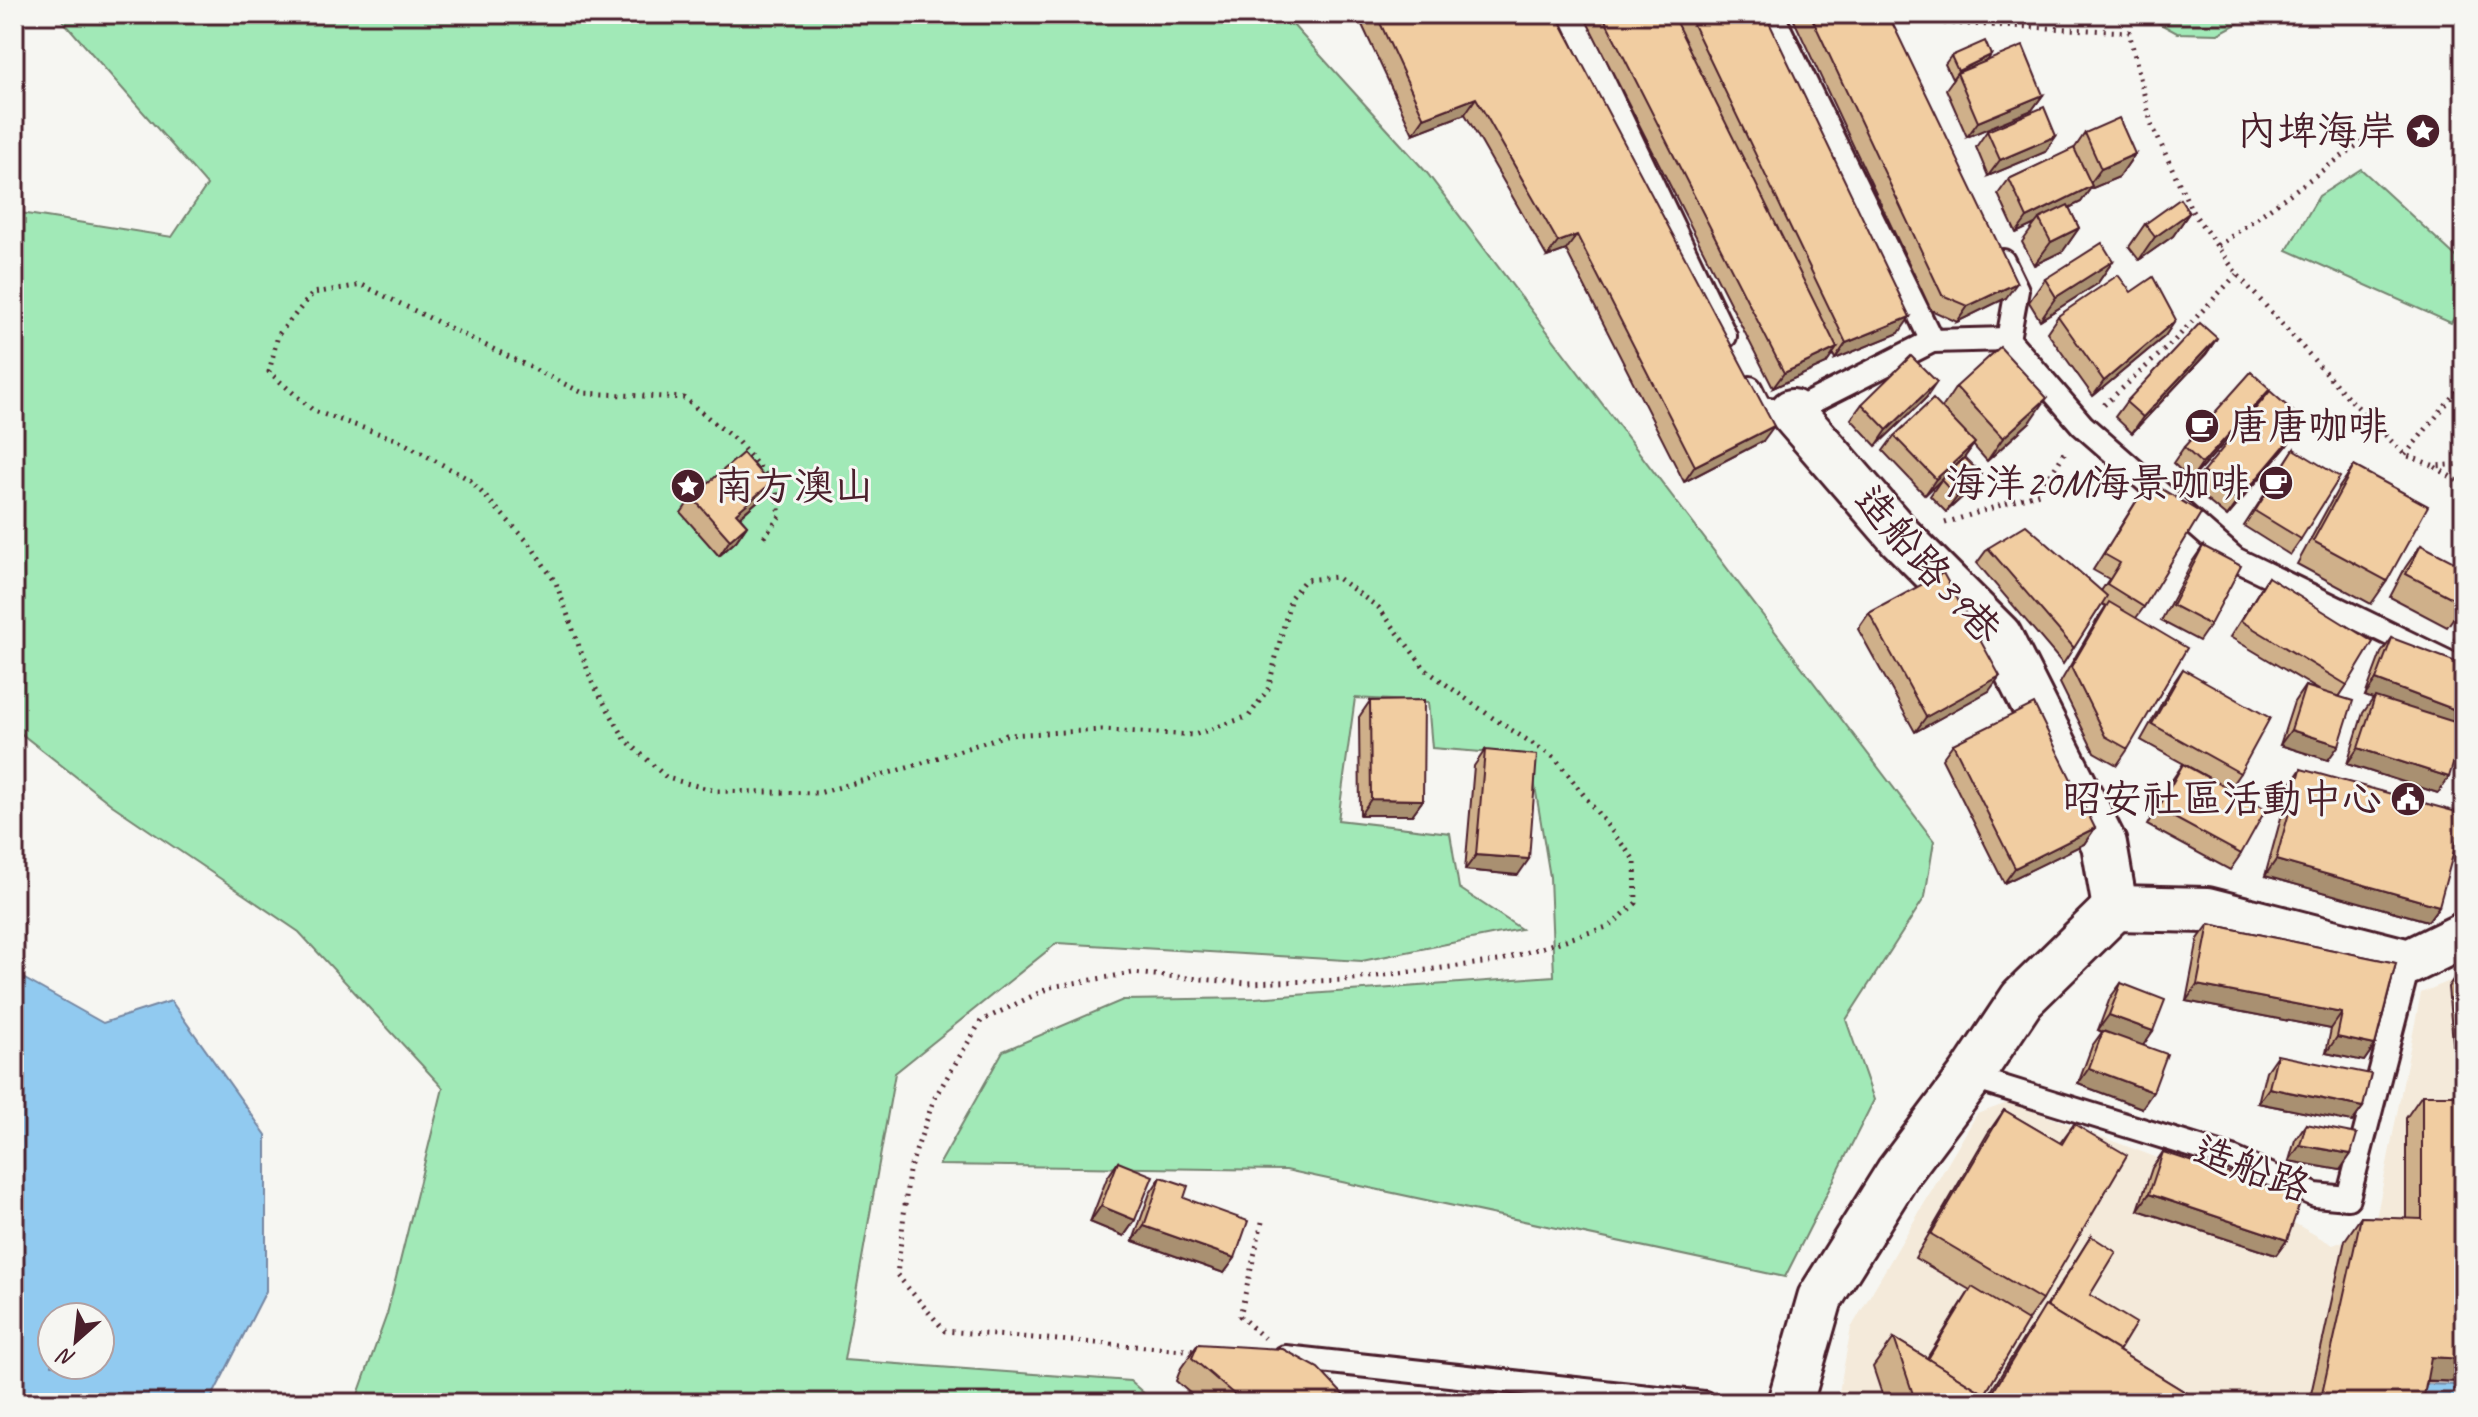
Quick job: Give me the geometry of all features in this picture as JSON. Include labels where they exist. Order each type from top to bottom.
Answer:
[{"type":"street","name":"造船路39巷","points":[[1792,412],[1900,537],[1999,636],[2104,844],[2115,908]]},
{"type":"street","points":[[1790,1403],[1820,1298],[1898,1173],[1970,1077],[2022,999],[2115,908],[2207,910],[2409,962],[2464,935]]},
{"type":"lane","points":[[1571,14],[1760,408],[1792,412],[1932,341],[2008,339]]},
{"type":"lane","points":[[1772,14],[1932,341]]},
{"type":"lane","points":[[1997,247],[2017,290],[2008,339]]},
{"type":"lane","points":[[2008,339],[2082,425],[2235,559],[2464,670]]},
{"type":"lane","name":"造船路","points":[[1970,1077],[2232,1158],[2315,1195],[2348,1198],[2409,962]]},
{"type":"lane","points":[[1285,1357],[1704,1403]]},
{"type":"path","points":[[1888,20],[2129,32],[2151,123],[2192,211],[2237,274],[2341,390],[2405,455],[2435,466],[2464,485]]},
{"type":"path","points":[[2218,246],[2374,133]]},
{"type":"path","points":[[1900,537],[2039,493],[2082,425],[2173,342],[2237,274]]},
{"type":"path","points":[[764,537],[780,516],[776,487],[738,442],[684,398],[583,393],[362,285],[313,293],[278,335],[269,372],[314,411],[398,440],[470,480],[529,543],[556,583],[592,682],[625,739],[667,778],[716,791],[819,793],[1006,735],[1102,730],[1194,735],[1249,716],[1268,689],[1291,597],[1305,580],[1336,577],[1379,608],[1426,670],[1555,758],[1635,861],[1636,903],[1610,926],[1499,961],[1345,980],[1260,983],[1132,973],[1051,987],[981,1021],[934,1099],[909,1171],[897,1275],[945,1331],[1208,1351]]},
{"type":"path","points":[[2405,455],[2464,382]]},
{"type":"path","points":[[2435,466],[2464,464]]},
{"type":"path","points":[[1262,1222],[1240,1316],[1285,1357]]},
{"type":"shaded area","points":[[2464,975],[2464,1403],[1837,1403],[1851,1328],[1977,1114],[2010,1102],[2224,1183],[2333,1245],[2374,1229],[2421,993]]},
{"type":"green space","points":[[57,14],[1283,14],[1427,173],[1934,841],[1925,897],[1846,1020],[1874,1100],[1785,1277],[1286,1170],[939,1165],[1003,1051],[1123,1000],[1255,998],[1554,976],[1550,877],[1530,756],[1432,748],[1428,702],[1355,698],[1338,820],[1450,833],[1459,888],[1521,929],[1362,961],[1057,943],[895,1073],[844,1360],[1130,1381],[1155,1403],[355,1403],[387,1314],[443,1088],[299,932],[112,805],[14,728],[14,212],[172,237],[207,185]]},
{"type":"green space","points":[[2142,14],[2255,14],[2218,34],[2177,33]]},
{"type":"green space","points":[[2361,169],[2464,264],[2464,301],[2451,323],[2287,250],[2319,196]]},
{"type":"water","points":[[14,973],[103,1023],[171,1001],[266,1135],[266,1291],[209,1403],[14,1403]]},
{"type":"water","points":[[2417,1384],[2464,1385],[2464,1403],[2416,1403]]},
{"type":"building","points":[[1376,14],[1556,14],[1774,426],[1695,466],[1577,235],[1558,242],[1476,98],[1424,118]]},
{"type":"building","points":[[1602,14],[1672,14],[1837,348],[1784,373]]},
{"type":"building","points":[[1688,14],[1765,14],[1910,317],[1846,343]]},
{"type":"building","points":[[1810,14],[1888,14],[2017,283],[1968,306],[1942,295]]},
{"type":"building","points":[[1985,41],[1991,55],[1958,71],[1951,56]]},
{"type":"building","points":[[2023,46],[2043,95],[1978,122],[1957,73]]},
{"type":"building","points":[[2044,107],[2056,136],[2000,160],[1987,131]]},
{"type":"building","points":[[2119,118],[2135,154],[2101,169],[2085,133]]},
{"type":"building","points":[[2074,148],[2092,186],[2027,218],[2009,179]]},
{"type":"building","points":[[2180,199],[2189,213],[2155,237],[2145,224]]},
{"type":"building","points":[[2068,205],[2079,228],[2051,242],[2039,219]]},
{"type":"building","points":[[2102,243],[2113,261],[2056,297],[2045,279]]},
{"type":"building","points":[[2118,275],[2131,292],[2153,277],[2176,320],[2104,381],[2058,316]]},
{"type":"building","points":[[2200,323],[2217,338],[2143,417],[2126,402]]},
{"type":"building","points":[[2000,347],[2047,398],[2003,438],[1956,387]]},
{"type":"building","points":[[1911,356],[1937,382],[1887,430],[1862,404]]},
{"type":"building","points":[[2251,372],[2270,389],[2202,464],[2184,447]]},
{"type":"building","points":[[2270,391],[2295,413],[2287,422],[2297,431],[2238,501],[2203,472]]},
{"type":"building","points":[[1933,399],[1975,443],[1936,479],[1894,436]]},
{"type":"building","points":[[2294,449],[2340,477],[2301,539],[2255,511]]},
{"type":"building","points":[[743,453],[770,484],[736,513],[747,525],[730,540],[692,497]]},
{"type":"building","points":[[1965,458],[1981,474],[1957,497],[1941,480]]},
{"type":"building","points":[[2354,466],[2428,506],[2387,581],[2313,541]]},
{"type":"building","points":[[2149,481],[2201,513],[2144,607],[2107,584],[2120,563],[2104,554]]},
{"type":"building","points":[[2026,525],[2107,596],[2074,648],[1988,548]]},
{"type":"building","points":[[2421,545],[2464,567],[2464,604],[2406,574]]},
{"type":"building","points":[[2203,546],[2241,566],[2210,625],[2172,605]]},
{"type":"building","points":[[1943,573],[2000,676],[1926,717],[1869,613]]},
{"type":"building","points":[[2268,577],[2373,642],[2347,685],[2241,621]]},
{"type":"building","points":[[2109,602],[2187,648],[2128,749],[2105,736],[2071,667]]},
{"type":"building","points":[[2392,638],[2464,665],[2464,703],[2461,712],[2376,680]]},
{"type":"building","points":[[2183,669],[2270,718],[2240,773],[2152,724]]},
{"type":"building","points":[[2305,686],[2353,701],[2339,745],[2291,730]]},
{"type":"building","points":[[2375,697],[2464,725],[2449,777],[2358,748]]},
{"type":"building","points":[[1424,700],[1423,800],[1371,799],[1370,701]]},
{"type":"building","points":[[2034,704],[2095,828],[2015,868],[1953,744]]},
{"type":"building","points":[[1485,750],[1537,755],[1529,859],[1476,855]]},
{"type":"building","points":[[2183,764],[2266,809],[2241,854],[2158,809]]},
{"type":"building","points":[[2301,769],[2464,814],[2439,906],[2276,860]]},
{"type":"building","points":[[2209,924],[2396,963],[2375,1045],[2337,1037],[2342,1013],[2197,985]]},
{"type":"building","points":[[2459,971],[2464,971],[2464,1025]]},
{"type":"building","points":[[2121,983],[2165,1000],[2153,1031],[2109,1015]]},
{"type":"building","points":[[2103,1031],[2167,1054],[2153,1092],[2089,1068]]},
{"type":"building","points":[[2277,1055],[2371,1074],[2363,1107],[2269,1088]]},
{"type":"building","points":[[2422,1095],[2464,1095],[2464,1359],[2431,1357],[2423,1401],[2320,1403],[2361,1217],[2422,1219]]},
{"type":"building","points":[[2004,1110],[2062,1144],[2074,1124],[2127,1155],[2042,1300],[1931,1234]]},
{"type":"building","points":[[2306,1124],[2357,1134],[2351,1154],[2300,1145]]},
{"type":"building","points":[[2163,1152],[2302,1197],[2287,1240],[2149,1194]]},
{"type":"building","points":[[1118,1162],[1153,1176],[1135,1220],[1101,1206]]},
{"type":"building","points":[[1161,1177],[1188,1186],[1184,1198],[1248,1221],[1235,1258],[1144,1226]]},
{"type":"building","points":[[2091,1236],[2116,1252],[2090,1295],[2136,1323],[2119,1351],[2047,1307]]},
{"type":"building","points":[[1972,1287],[2028,1321],[1985,1394],[1928,1359]]},
{"type":"building","points":[[2045,1306],[2203,1403],[1916,1403],[1894,1338],[1990,1397]]},
{"type":"building","points":[[1198,1344],[1283,1349],[1318,1368],[1351,1403],[1244,1403],[1192,1358]]},
{"type":"place","name":"內埤海岸","points":[[2423,131]]},
{"type":"place","name":"唐唐咖啡","points":[[2202,426]]},
{"type":"place","name":"海洋20M海景咖啡","points":[[2276,483]]},
{"type":"place","name":"南方澳山","points":[[688,486]]},
{"type":"place","name":"昭安社區活動中心","points":[[2408,799]]}]
